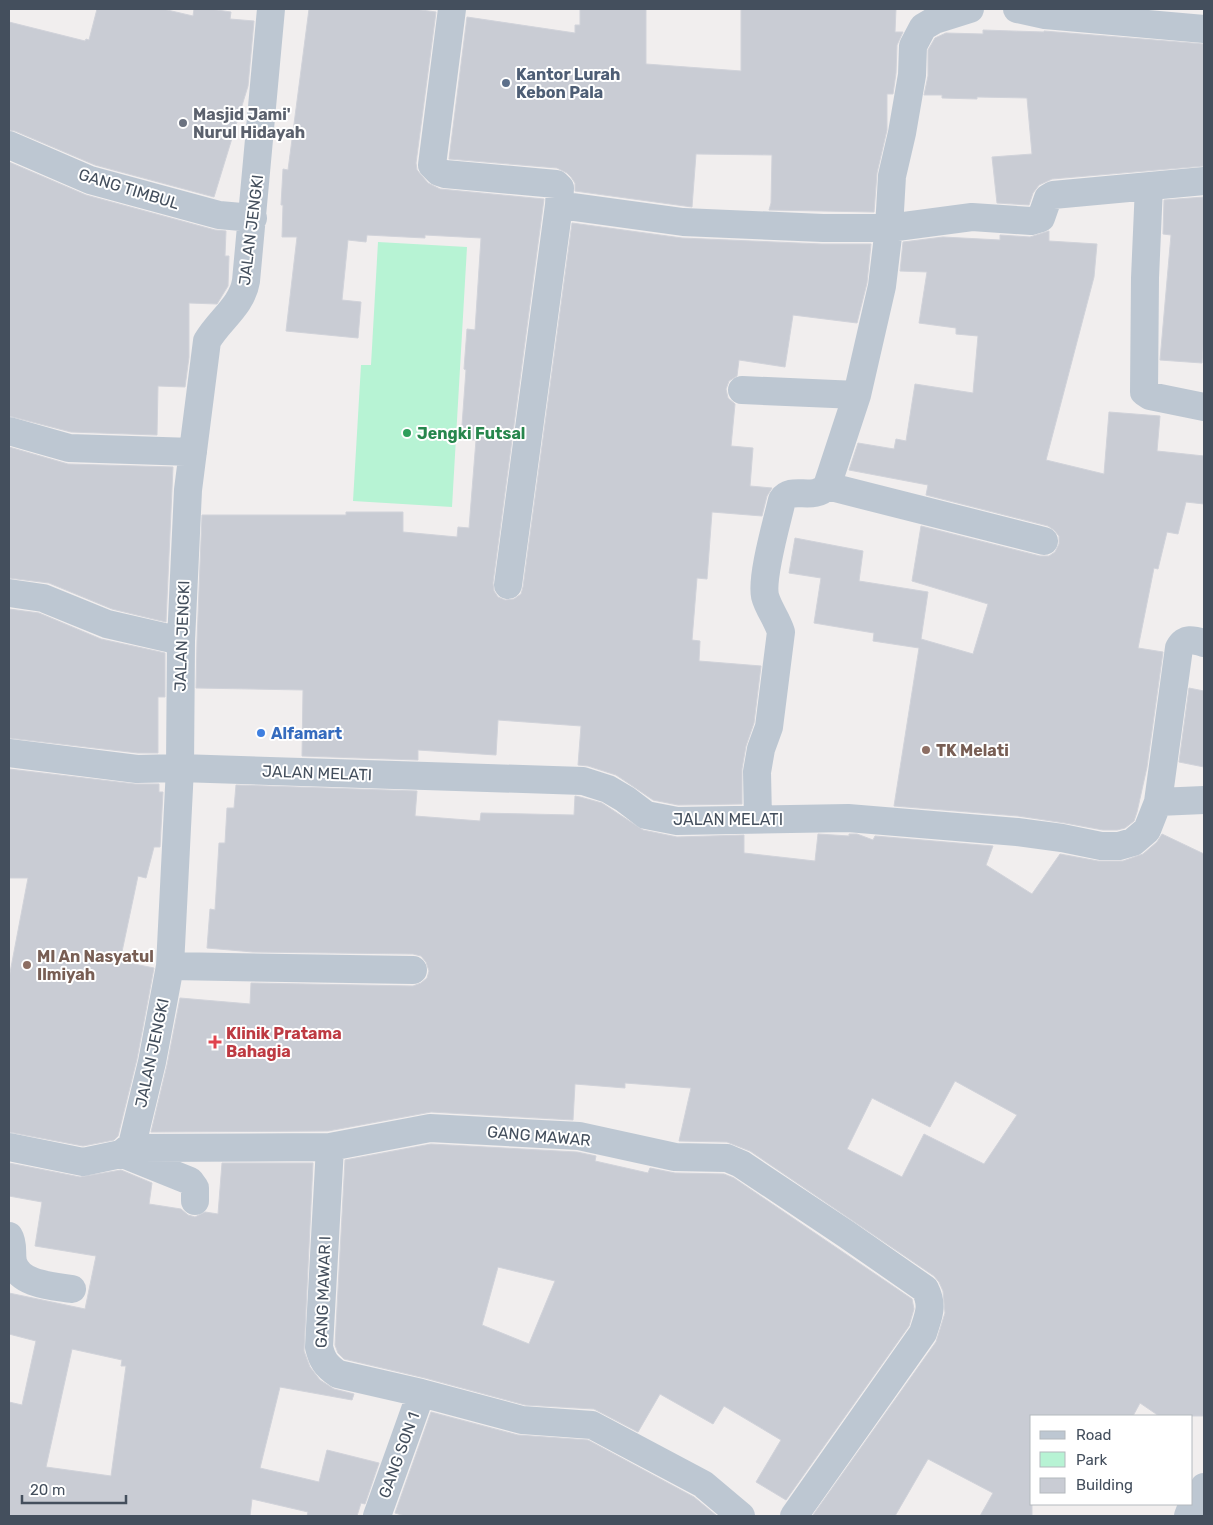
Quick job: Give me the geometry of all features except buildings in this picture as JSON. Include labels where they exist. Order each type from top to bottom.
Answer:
[{"type":"street","name":"JALAN JENGKI","points":[[127,1150],[152,1062],[170,966],[180,768],[181,641],[188,490],[207,341],[212,331],[238,303],[245,290],[272,9]]},
{"type":"street","points":[[452,9],[432,166],[445,174],[556,184],[560,188],[508,586]]},
{"type":"street","points":[[758,819],[757,772],[761,749],[769,727],[781,632],[778,622],[767,603],[765,584],[782,500],[787,494],[815,494],[823,491],[827,486],[857,395],[882,286],[889,228],[892,176],[912,75],[916,18],[935,20],[970,9]]},
{"type":"street","points":[[1017,9],[1046,14],[1195,22]]},
{"type":"street","name":"GANG TIMBUL","points":[[9,146],[90,180],[219,215],[253,218]]},
{"type":"street","points":[[559,205],[683,222],[823,228],[889,228],[972,217],[1031,221],[1041,218],[1048,198],[1053,195],[1204,181]]},
{"type":"street","points":[[1149,186],[1144,392],[1150,396],[1204,407]]},
{"type":"street","points":[[742,390],[857,395]]},
{"type":"street","points":[[9,430],[70,448],[193,452]]},
{"type":"street","points":[[827,486],[1044,540]]},
{"type":"street","points":[[9,593],[43,598],[107,624],[181,641]]},
{"type":"street","points":[[1204,643],[1189,640],[1182,642],[1179,648],[1158,802],[1204,800]]},
{"type":"street","name":"JALAN MELATI","points":[[9,753],[138,769],[180,768],[582,781],[608,789],[646,815],[662,819],[848,818],[1017,832],[1101,846],[1119,846],[1132,842],[1147,830],[1158,802]]},
{"type":"street","points":[[170,966],[413,970]]},
{"type":"street","name":"GANG MAWAR","points":[[127,1150],[140,1148],[330,1147],[430,1128],[578,1136],[675,1157],[727,1158],[740,1164],[862,1245],[925,1290],[930,1300],[930,1312],[923,1333],[794,1516]]},
{"type":"street","points":[[9,1147],[83,1162],[127,1150],[190,1181],[195,1188],[194,1201]]},
{"type":"street","name":"GANG MAWAR I","points":[[330,1147],[319,1346],[321,1359],[338,1374],[421,1393]]},
{"type":"street","points":[[9,1236],[12,1240],[13,1261],[16,1269],[24,1278],[52,1286],[72,1289]]},
{"type":"street","points":[[421,1393],[522,1420],[592,1425],[703,1484],[741,1516]]},
{"type":"street","name":"GANG SON 1","points":[[377,1516],[421,1393]]},
{"type":"street","points":[[1193,1505],[1204,1487]]},
{"type":"green space","name":"Jengki Futsal","points":[[378,242],[467,247],[452,507],[353,501],[361,365],[371,365]]},
{"type":"place","name":"Kantor Lurah Kebon Pala","points":[[506,83]]},
{"type":"place","name":"Masjid Jami' Nurul Hidayah","points":[[183,123]]},
{"type":"place","name":"Jengki Futsal","points":[[407,433]]},
{"type":"place","name":"Alfamart","points":[[261,733]]},
{"type":"place","name":"TK Melati","points":[[926,750]]},
{"type":"place","name":"MI An Nasyatul Ilmiyah","points":[[27,965]]},
{"type":"place","name":"Klinik Pratama Bahagia","points":[[215,1042]]}]
